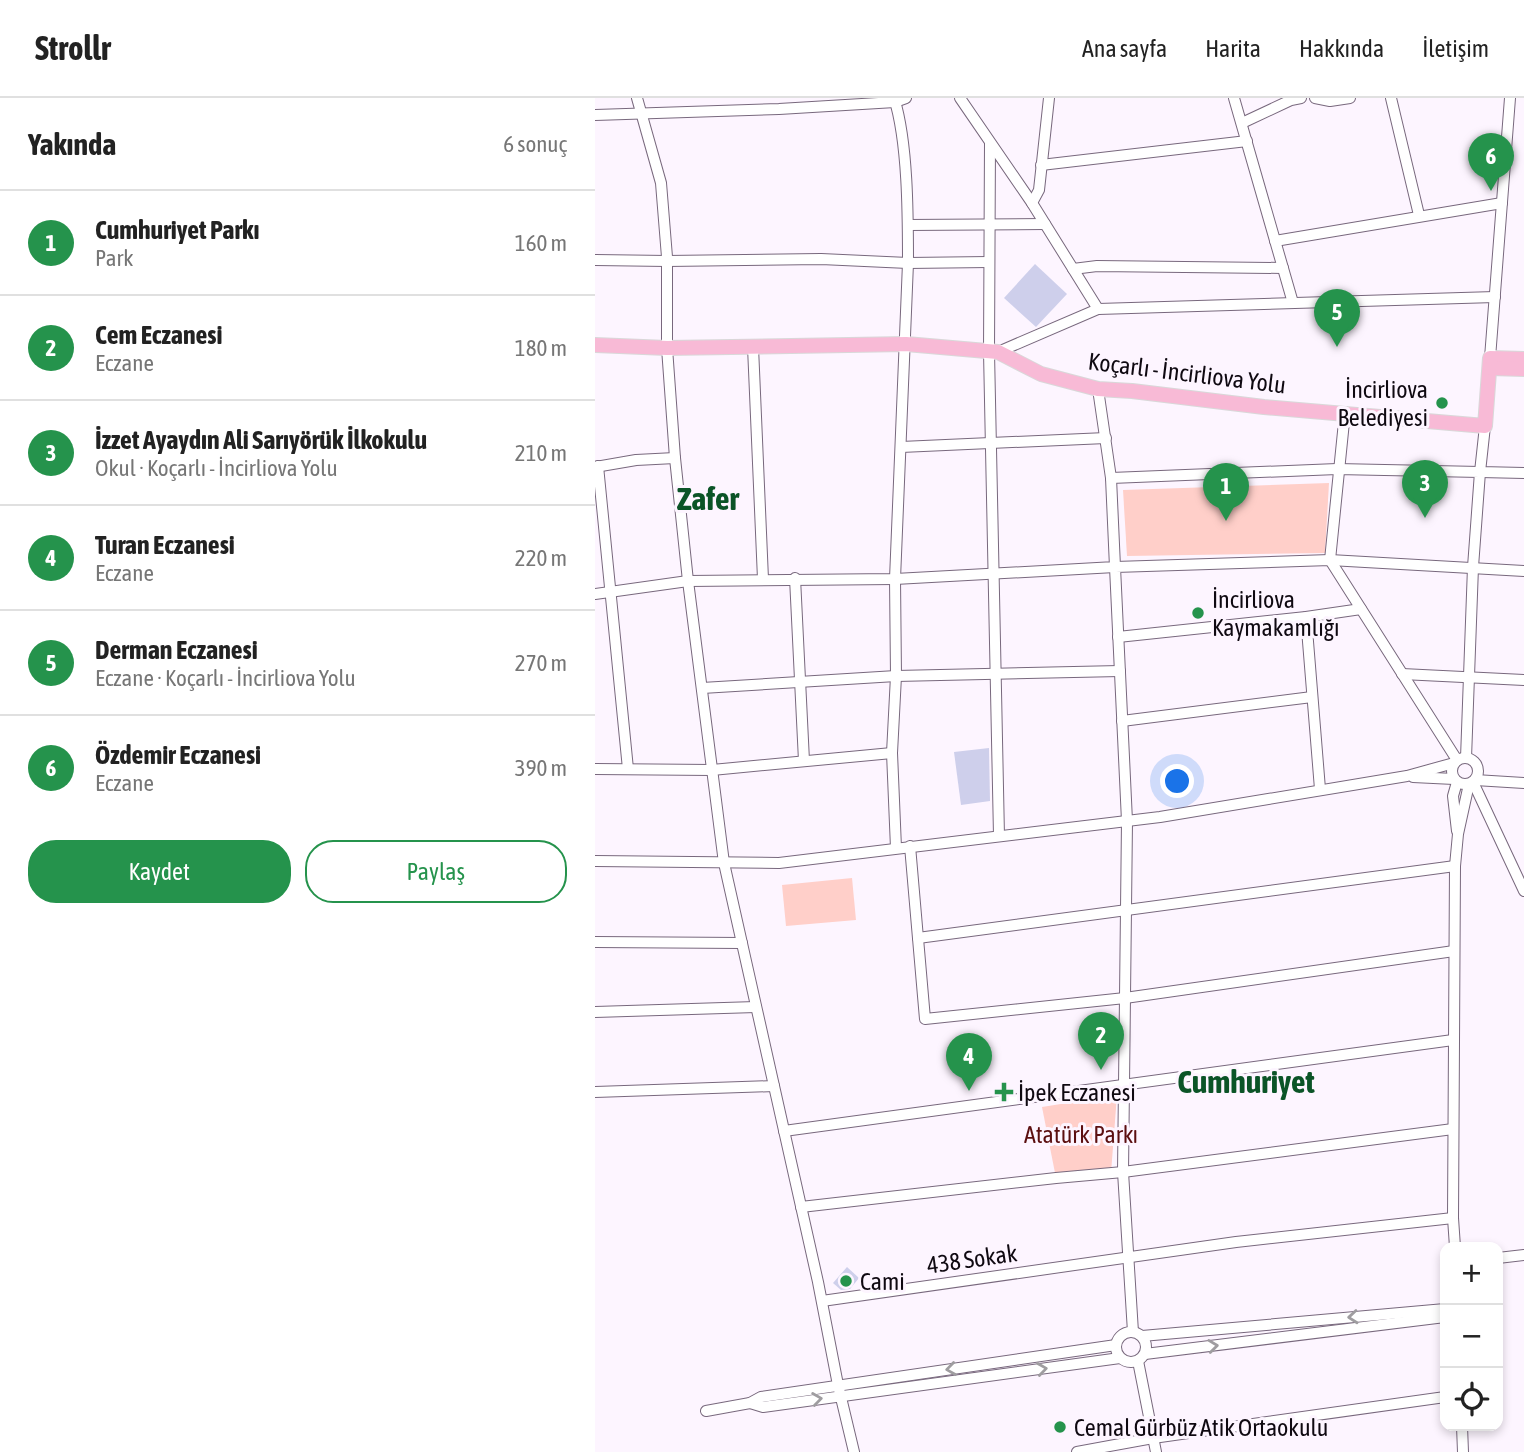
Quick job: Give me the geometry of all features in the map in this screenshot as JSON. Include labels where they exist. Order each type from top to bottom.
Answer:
[{"type":"main road","name":"Koçarlı - İncirliova Yolu","points":[[595,345],[667,348],[906,344],[994,352],[1041,374],[1098,389],[1264,407],[1485,426]]},
{"type":"main road","points":[[1490,363],[1524,359]]},
{"type":"main road","points":[[1490,363],[1524,369]]},
{"type":"main road","points":[[1485,426],[1490,363]]},
{"type":"street","points":[[637,98],[661,183],[667,261],[667,348],[675,458],[724,863],[854,1452]]},
{"type":"street","points":[[732,98],[733,111]]},
{"type":"street","points":[[960,98],[1032,203],[1098,309]]},
{"type":"street","points":[[1032,203],[1038,195],[1049,98]]},
{"type":"street","points":[[1234,98],[1293,303]]},
{"type":"street","points":[[1242,123],[1301,98]]},
{"type":"street","points":[[1315,98],[1329,101],[1350,98]]},
{"type":"street","points":[[1391,98],[1419,215]]},
{"type":"street","points":[[1490,363],[1510,98]]},
{"type":"street","points":[[595,115],[733,111],[778,103],[898,99],[908,225],[908,263],[895,579],[896,676],[892,753],[896,848]]},
{"type":"street","points":[[1041,165],[1247,141]]},
{"type":"street","points":[[990,143],[989,262],[994,352],[991,444],[999,836]]},
{"type":"street","points":[[1275,240],[1502,203]]},
{"type":"street","points":[[908,225],[1045,224]]},
{"type":"street","points":[[595,260],[821,258],[908,263],[989,262]]},
{"type":"street","points":[[1073,269],[1097,266],[1283,268]]},
{"type":"street","points":[[994,352],[1098,309],[1495,297]]},
{"type":"street","points":[[753,347],[763,579]]},
{"type":"street","points":[[1098,389],[1111,478],[1127,821],[1123,1172],[1128,1258],[1138,1334],[1146,1345],[1141,1358],[1156,1452]]},
{"type":"street","points":[[1345,412],[1337,469],[1330,560],[1459,760]]},
{"type":"street","points":[[1458,834],[1454,816],[1456,780],[1452,771],[1459,760],[1469,675],[1473,567],[1485,426]]},
{"type":"street","points":[[901,447],[1107,438]]},
{"type":"street","points":[[628,769],[612,592],[597,467],[675,458]]},
{"type":"street","points":[[1111,478],[1337,469],[1524,473]]},
{"type":"street","points":[[595,594],[688,581],[895,579],[1115,567],[1330,560],[1524,570]]},
{"type":"street","points":[[795,578],[804,761]]},
{"type":"street","points":[[1118,637],[1361,609]]},
{"type":"street","points":[[1306,617],[1320,789]]},
{"type":"street","points":[[702,688],[896,676],[1120,671]]},
{"type":"street","points":[[1402,674],[1469,675],[1524,680]]},
{"type":"street","points":[[1122,721],[1312,697]]},
{"type":"street","points":[[595,769],[712,770],[892,753]]},
{"type":"street","points":[[595,861],[779,863],[1127,821],[1407,776],[1459,760],[1477,766],[1478,771],[1458,834],[1455,866],[1455,1242]]},
{"type":"street","points":[[1407,776],[1524,783]]},
{"type":"street","points":[[1473,782],[1524,891]]},
{"type":"street","points":[[910,846],[925,1020],[1125,998],[1454,951]]},
{"type":"street","points":[[918,938],[1455,866]]},
{"type":"street","points":[[595,942],[742,943]]},
{"type":"street","points":[[595,1012],[756,1007]]},
{"type":"street","points":[[784,1131],[1453,1040]]},
{"type":"street","points":[[595,1092],[774,1086]]},
{"type":"street","points":[[801,1207],[1123,1172],[1453,1129]]},
{"type":"street","name":"438 Sokak","points":[[822,1301],[1236,1242],[1453,1217]]},
{"type":"street","points":[[1503,1257],[1524,1255]]},
{"type":"street","points":[[839,1390],[1116,1345],[1124,1333],[1440,1309]]},
{"type":"street","points":[[706,1410],[750,1403],[761,1397],[1120,1358],[1128,1363],[1141,1358],[1440,1318]]},
{"type":"street","points":[[1116,1345],[1120,1358]]},
{"type":"street","points":[[1077,1452],[1153,1438],[1440,1398]]},
{"type":"street","points":[[1462,1431],[1463,1452]]},
{"type":"green space","points":[[1329,483],[1325,553],[1127,556],[1123,490]]},
{"type":"green space","points":[[852,878],[856,920],[786,926],[782,885]]},
{"type":"green space","name":"Atatürk Parkı","points":[[1117,1095],[1111,1173],[1056,1178],[1042,1107]]},
{"type":"building","points":[[1035,264],[1067,294],[1036,327],[1004,298]]},
{"type":"building","points":[[989,748],[990,801],[961,805],[954,752]]},
{"type":"building","name":"Cami","points":[[847,1267],[859,1278],[850,1289],[841,1290],[833,1283]]},
{"type":"place","name":"Özdemir Eczanesi","points":[[1491,191]]},
{"type":"place","name":"Derman Eczanesi","points":[[1337,347]]},
{"type":"place","name":"İncirliova Belediyesi","points":[[1442,403]]},
{"type":"place","name":"İzzet Ayaydın Ali Sarıyörük İlkokulu","points":[[1425,518]]},
{"type":"place","name":"Cumhuriyet Parkı","points":[[1226,521]]},
{"type":"place","name":"İncirliova Kaymakamlığı","points":[[1198,613]]},
{"type":"place","name":"Cem Eczanesi","points":[[1101,1070]]},
{"type":"place","name":"Turan Eczanesi","points":[[969,1091]]},
{"type":"place","name":"İpek Eczanesi","points":[[1004,1092]]},
{"type":"place","name":"Cami","points":[[846,1281]]},
{"type":"place","name":"Cemal Gürbüz Atik Ortaokulu","points":[[1060,1427]]},
{"type":"district","name":"Zafer","points":[[708,498]]},
{"type":"district","name":"Cumhuriyet","points":[[1246,1081]]}]
